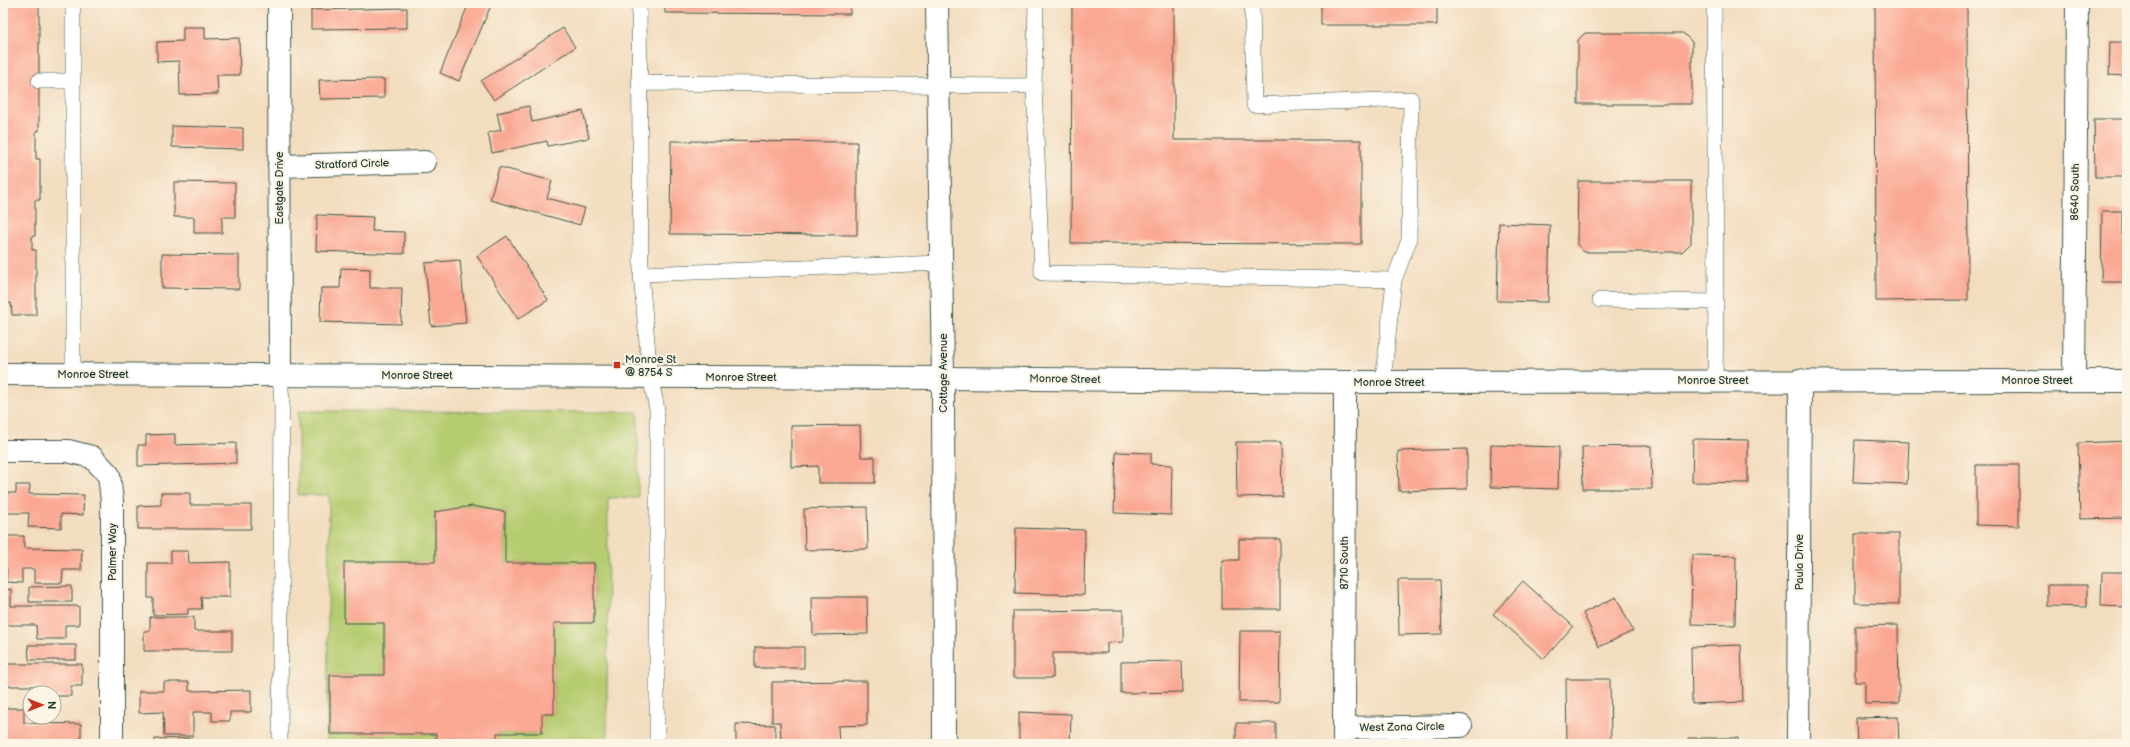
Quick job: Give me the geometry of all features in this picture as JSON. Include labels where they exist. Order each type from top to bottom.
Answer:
[{"type":"street","name":"Eastgate Drive","points":[[278,3],[280,374]]},
{"type":"street","name":"Cottage Avenue","points":[[937,3],[944,378],[944,744]]},
{"type":"street","name":"8640 South","points":[[2074,380],[2077,3]]},
{"type":"street","name":"Stratford Circle","points":[[279,166],[426,162]]},
{"type":"street","name":"Monroe Street","points":[[3,374],[650,376],[1345,382],[1715,380],[2127,381]]},
{"type":"street","name":"Paula Drive","points":[[1798,744],[1800,380]]},
{"type":"street","name":"8710 South","points":[[1344,736],[1345,382]]},
{"type":"street","name":"Palmer Way","points":[[3,451],[68,451],[92,457],[109,475],[112,500],[112,744]]},
{"type":"street","name":"West Zona Circle","points":[[1344,736],[1461,726]]},
{"type":"lane","points":[[73,3],[73,374]]},
{"type":"lane","points":[[639,3],[641,274],[650,376],[657,409],[657,744]]},
{"type":"lane","points":[[1036,3],[1034,86],[1042,273],[1394,280]]},
{"type":"lane","points":[[1252,3],[1254,105],[1411,99],[1409,240],[1394,280],[1384,382]]},
{"type":"lane","points":[[1714,3],[1716,302],[1715,380]]},
{"type":"lane","points":[[39,81],[73,80]]},
{"type":"lane","points":[[640,83],[1034,86]]},
{"type":"lane","points":[[641,274],[942,263]]},
{"type":"lane","points":[[1600,300],[1716,302]]},
{"type":"lane","points":[[280,374],[282,404],[280,744]]},
{"type":"green space","points":[[298,411],[638,412],[638,498],[608,498],[607,744],[497,744],[497,733],[541,733],[542,714],[554,714],[554,623],[594,623],[594,563],[505,563],[505,512],[472,506],[435,512],[435,562],[384,623],[384,675],[330,675],[330,734],[436,734],[436,744],[306,744],[327,743],[329,495],[298,495]]},
{"type":"building","points":[[3,3],[39,3],[39,131],[36,131],[36,159],[40,159],[40,200],[35,200],[35,236],[32,236],[32,250],[36,250],[36,315],[12,315],[11,303],[3,304]]},
{"type":"building","points":[[469,3],[492,3],[459,81],[440,73]]},
{"type":"building","points":[[665,3],[850,3],[850,14],[665,13]]},
{"type":"building","points":[[1072,3],[1174,3],[1174,140],[1361,140],[1361,244],[1071,243]]},
{"type":"building","points":[[1321,3],[1437,3],[1437,25],[1321,25]]},
{"type":"building","points":[[1875,3],[1967,3],[1968,300],[1876,301]]},
{"type":"building","points":[[407,8],[407,28],[311,29],[311,10]]},
{"type":"building","points":[[183,27],[205,27],[205,39],[239,38],[240,75],[217,75],[218,94],[180,95],[179,61],[157,62],[157,42],[183,41]]},
{"type":"building","points":[[563,28],[575,47],[494,100],[481,81]]},
{"type":"building","points":[[1585,33],[1683,33],[1692,42],[1692,104],[1578,104],[1578,40]]},
{"type":"building","points":[[2110,42],[2127,42],[2127,76],[2109,75]]},
{"type":"building","points":[[384,79],[384,98],[320,99],[319,80]]},
{"type":"building","points":[[529,106],[532,122],[583,111],[589,138],[548,146],[547,141],[492,153],[488,133],[501,130],[497,113]]},
{"type":"building","points":[[2094,119],[2127,119],[2127,177],[2095,177]]},
{"type":"building","points":[[172,126],[243,128],[243,149],[172,147]]},
{"type":"building","points":[[671,141],[857,142],[857,235],[670,234]]},
{"type":"building","points":[[499,167],[552,181],[547,198],[585,208],[580,225],[490,200]]},
{"type":"building","points":[[1578,181],[1691,181],[1691,243],[1682,252],[1584,252],[1577,244]]},
{"type":"building","points":[[174,182],[235,183],[235,217],[222,217],[222,233],[194,233],[194,217],[174,217]]},
{"type":"building","points":[[2102,211],[2122,211],[2122,235],[2127,235],[2127,276],[2123,276],[2123,282],[2101,282]]},
{"type":"building","points":[[317,215],[373,217],[372,231],[404,232],[404,254],[316,251]]},
{"type":"building","points":[[1499,223],[1550,225],[1548,302],[1497,301]]},
{"type":"building","points":[[507,236],[548,300],[518,319],[477,256]]},
{"type":"building","points":[[162,254],[239,255],[239,289],[162,288]]},
{"type":"building","points":[[460,260],[466,323],[431,326],[425,263]]},
{"type":"building","points":[[341,268],[370,269],[370,288],[402,288],[401,324],[320,322],[321,288],[340,288]]},
{"type":"building","points":[[860,425],[861,457],[875,457],[875,483],[818,483],[818,466],[791,467],[791,426]]},
{"type":"building","points":[[175,434],[175,445],[236,443],[236,463],[138,466],[138,445],[146,445],[146,435]]},
{"type":"building","points":[[1693,439],[1748,440],[1748,483],[1692,482]]},
{"type":"building","points":[[1855,440],[1909,442],[1907,484],[1853,482]]},
{"type":"building","points":[[2127,441],[2127,518],[2080,519],[2078,443]]},
{"type":"building","points":[[1236,442],[1281,442],[1282,496],[1237,497]]},
{"type":"building","points":[[1491,445],[1559,447],[1558,489],[1490,487]]},
{"type":"building","points":[[1651,446],[1652,489],[1583,489],[1582,447]]},
{"type":"building","points":[[1467,449],[1467,489],[1399,491],[1398,451]]},
{"type":"building","points":[[1116,452],[1151,453],[1151,464],[1172,465],[1171,515],[1114,513]]},
{"type":"building","points":[[1976,465],[2019,465],[2019,526],[1976,525]]},
{"type":"building","points":[[16,485],[30,485],[29,494],[84,495],[83,515],[61,514],[61,528],[28,527],[29,513],[3,513],[3,493],[16,493]]},
{"type":"building","points":[[161,493],[190,493],[190,505],[251,505],[251,529],[138,529],[138,506],[161,505]]},
{"type":"building","points":[[472,506],[505,512],[505,563],[594,563],[594,623],[554,623],[554,714],[542,714],[542,733],[497,733],[497,744],[436,744],[436,734],[330,734],[330,675],[384,675],[384,623],[344,623],[344,562],[435,562],[435,512]]},
{"type":"building","points":[[867,507],[868,549],[805,550],[804,509]]},
{"type":"building","points":[[1016,528],[1085,530],[1084,595],[1015,593]]},
{"type":"building","points":[[1855,534],[1899,534],[1899,604],[1855,603]]},
{"type":"building","points":[[6,536],[24,536],[24,548],[82,549],[81,570],[63,570],[62,583],[34,583],[34,569],[22,569],[22,583],[6,582],[7,569],[3,569],[3,548],[6,548]]},
{"type":"building","points":[[1239,539],[1280,539],[1280,609],[1222,609],[1222,560],[1239,560]]},
{"type":"building","points":[[171,551],[188,551],[189,563],[230,562],[230,597],[201,597],[202,609],[188,609],[188,614],[153,615],[153,598],[148,598],[148,563],[171,563]]},
{"type":"building","points":[[1692,555],[1736,556],[1735,625],[1691,624]]},
{"type":"building","points":[[2102,572],[2127,572],[2127,607],[2101,606]]},
{"type":"building","points":[[1398,580],[1440,580],[1442,634],[1399,635]]},
{"type":"building","points":[[1523,581],[1573,626],[1544,659],[1493,614]]},
{"type":"building","points":[[2047,585],[2087,585],[2087,607],[2047,606]]},
{"type":"building","points":[[72,586],[72,602],[29,602],[29,587]]},
{"type":"building","points":[[11,589],[11,606],[79,606],[79,625],[65,625],[65,639],[37,639],[36,625],[3,625],[3,590]]},
{"type":"building","points":[[812,597],[867,597],[868,634],[813,635]]},
{"type":"building","points":[[1616,597],[1633,631],[1599,647],[1583,613]]},
{"type":"building","points":[[1123,610],[1123,642],[1107,643],[1107,653],[1053,653],[1053,678],[1013,678],[1013,611]]},
{"type":"building","points":[[150,617],[194,617],[194,631],[232,631],[232,651],[144,651],[144,631],[150,631]]},
{"type":"building","points":[[1898,625],[1899,703],[1865,704],[1865,682],[1855,682],[1855,626]]},
{"type":"building","points":[[1240,631],[1280,631],[1279,702],[1239,702]]},
{"type":"building","points":[[28,645],[76,645],[76,660],[29,660]]},
{"type":"building","points":[[1741,645],[1743,702],[1692,704],[1691,647]]},
{"type":"building","points":[[755,647],[804,647],[804,668],[755,668]]},
{"type":"building","points":[[1182,661],[1183,692],[1121,693],[1121,662]]},
{"type":"building","points":[[3,664],[82,664],[82,686],[71,686],[71,696],[62,696],[62,685],[3,686]]},
{"type":"building","points":[[1566,679],[1610,679],[1611,744],[1567,744]]},
{"type":"building","points":[[867,681],[867,725],[838,726],[839,744],[781,744],[780,722],[772,722],[772,682]]},
{"type":"building","points":[[164,682],[189,682],[189,691],[251,690],[251,712],[230,712],[230,721],[212,721],[212,712],[193,712],[193,736],[164,736],[163,712],[139,713],[139,691],[164,691]]},
{"type":"building","points":[[3,708],[22,708],[22,725],[81,724],[81,744],[3,744]]},
{"type":"building","points":[[1019,712],[1071,714],[1070,744],[1019,744]]},
{"type":"building","points":[[1898,717],[1899,744],[1857,744],[1856,718]]},
{"type":"building","points":[[1236,723],[1276,723],[1276,744],[1236,744]]},
{"type":"building","points":[[736,724],[775,725],[775,744],[736,744]]},
{"type":"building","points":[[190,738],[190,744],[155,744],[155,739]]},
{"type":"building","points":[[1688,738],[1738,738],[1738,744],[1688,744]]},
{"type":"place","name":"Monroe St @ 8754 S","points":[[617,365]]}]
